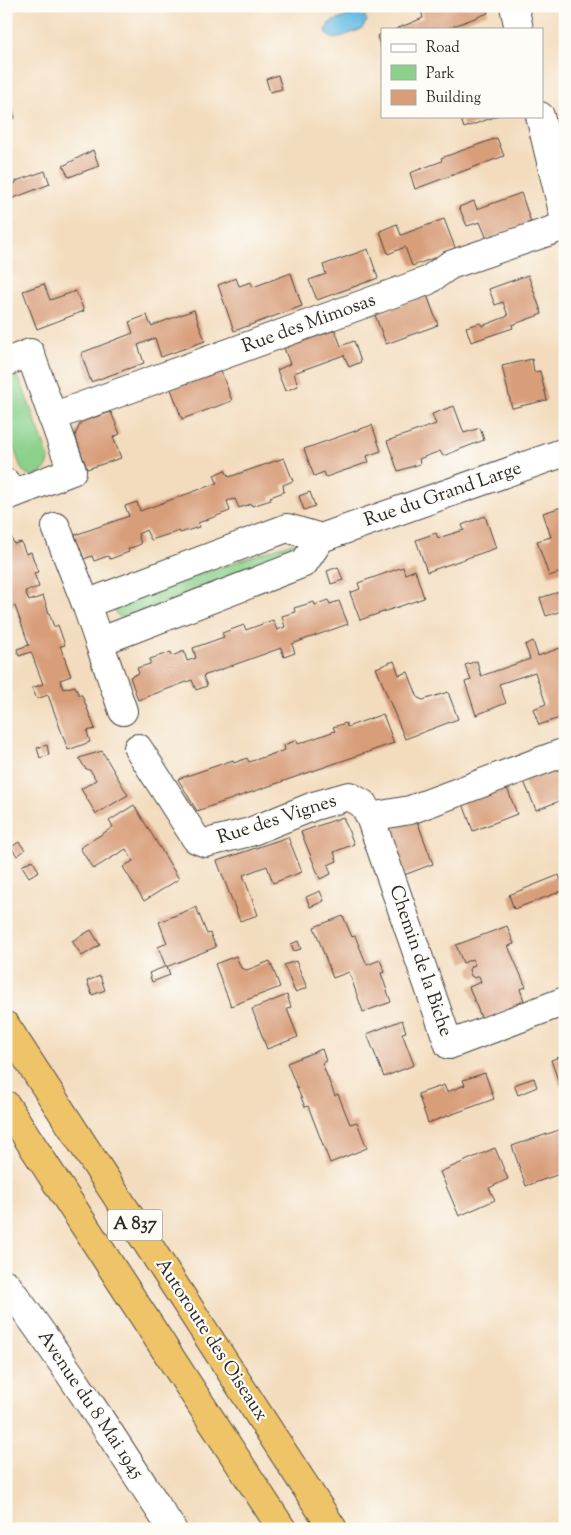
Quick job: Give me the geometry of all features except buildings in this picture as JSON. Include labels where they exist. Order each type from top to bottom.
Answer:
[{"type":"highway","name":"Autoroute des Oiseaux","points":[[6,1026],[333,1529]]},
{"type":"highway","name":"A 837","points":[[6,1105],[282,1529]]},
{"type":"highway","points":[[132,1298],[260,1529]]},
{"type":"highway","points":[[265,1423],[345,1529]]},
{"type":"street","points":[[514,6],[519,28]]},
{"type":"street","points":[[540,118],[565,220]]},
{"type":"street","name":"Rue des Mimosas","points":[[52,417],[427,281],[450,265],[565,226]]},
{"type":"street","points":[[6,362],[30,353],[72,471],[10,495],[6,483]]},
{"type":"street","name":"Rue du Grand Large","points":[[321,538],[565,452]]},
{"type":"street","points":[[56,527],[86,604],[123,711]]},
{"type":"street","points":[[86,604],[287,528],[321,538],[304,564],[99,642]]},
{"type":"street","name":"Rue des Vignes","points":[[138,748],[196,839],[206,843],[250,832],[314,806],[350,796],[363,804],[370,817]]},
{"type":"street","points":[[370,817],[410,810],[565,752]]},
{"type":"street","name":"Chemin de la Biche","points":[[370,817],[449,1045],[565,1001]]},
{"type":"street","name":"Avenue du 8 Mai 1945","points":[[6,1284],[35,1322],[95,1409],[172,1529]]},
{"type":"green space","points":[[6,373],[13,373],[20,380],[49,458],[44,470],[33,476],[22,470],[6,427]]},
{"type":"green space","points":[[292,543],[299,548],[298,552],[126,617],[119,616],[114,610],[118,602]]},
{"type":"water","points":[[359,13],[362,17],[365,15],[367,22],[362,29],[335,39],[329,37],[326,31],[329,23]]}]
